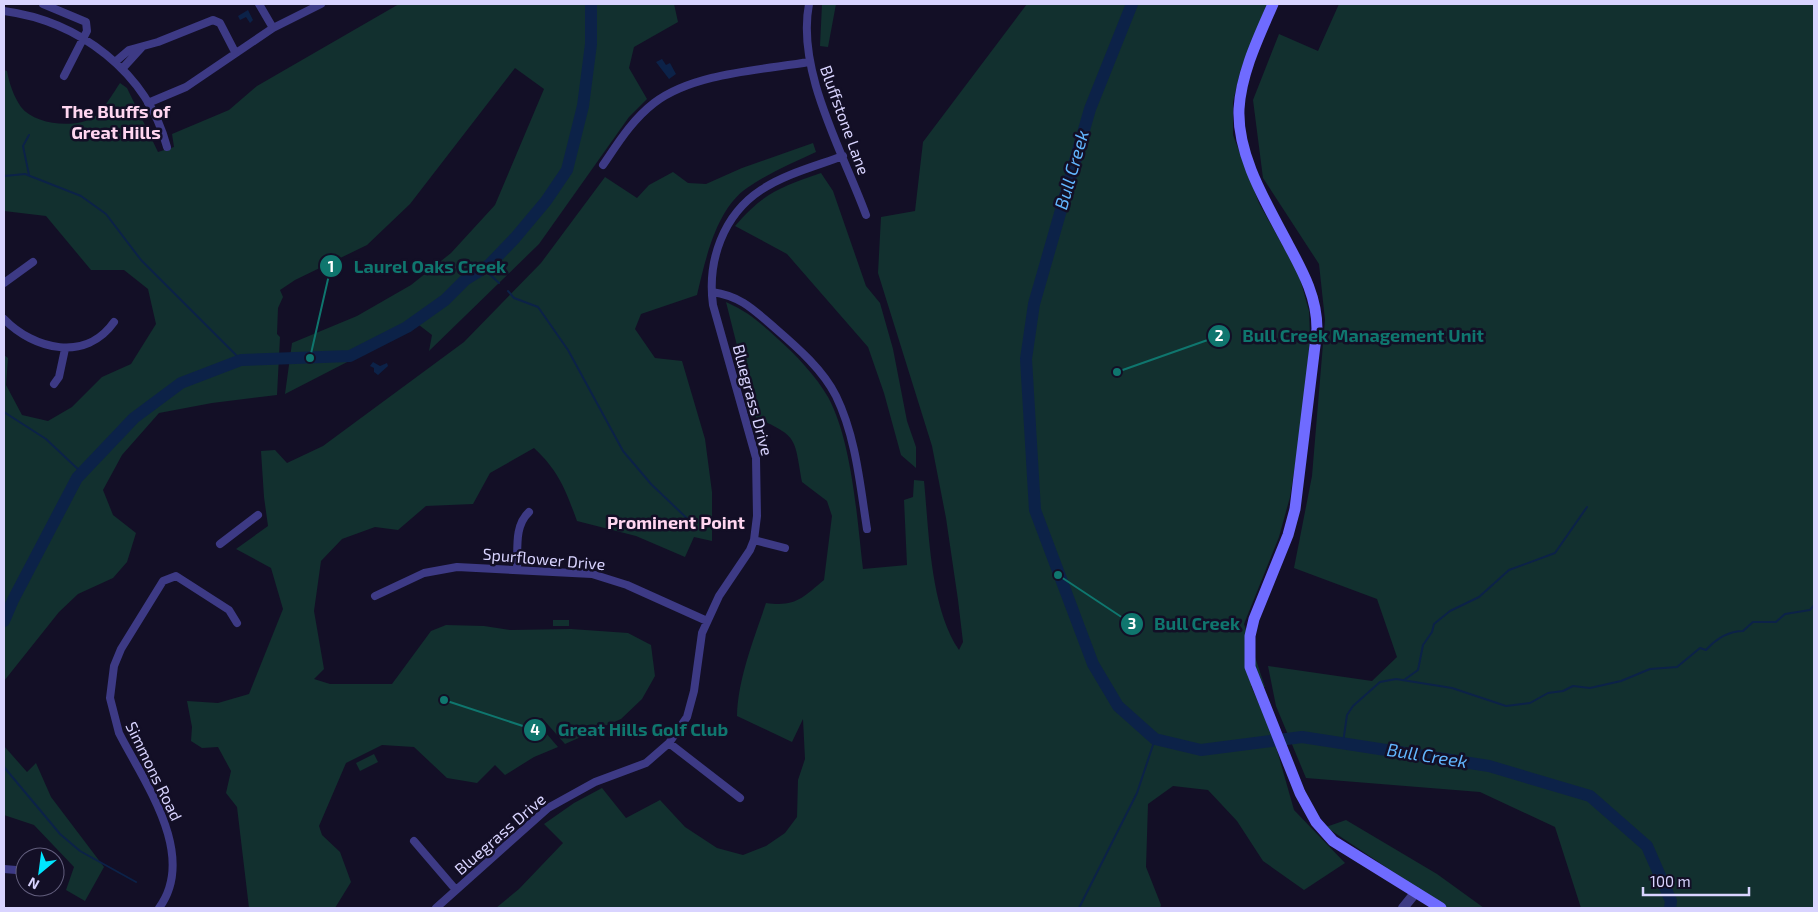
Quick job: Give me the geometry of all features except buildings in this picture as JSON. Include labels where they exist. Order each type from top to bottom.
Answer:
[{"type":"main road","points":[[1273,4],[1246,74],[1239,109],[1240,129],[1259,187],[1310,286],[1318,314],[1318,329],[1295,508],[1288,535],[1254,619],[1250,636],[1250,667],[1309,811],[1325,832],[1367,863],[1442,908]]},
{"type":"street","points":[[43,4],[86,22],[87,32],[64,76]]},
{"type":"street","points":[[259,4],[273,28]]},
{"type":"street","points":[[148,103],[186,87],[273,28],[321,4]]},
{"type":"street","name":"Bluffstone Lane","points":[[809,4],[807,32],[809,62],[820,99],[866,215]]},
{"type":"street","points":[[4,11],[48,21],[84,38],[114,62],[122,69],[148,103],[161,128],[167,147]]},
{"type":"street","points":[[114,62],[129,50],[142,48],[213,20],[220,24],[235,52]]},
{"type":"street","points":[[122,69],[142,48]]},
{"type":"street","points":[[603,166],[632,125],[654,103],[674,92],[708,79],[809,62]]},
{"type":"street","name":"Bluegrass Drive","points":[[436,908],[548,808],[595,782],[646,762],[669,743],[687,717],[692,705],[698,653],[707,621],[719,596],[745,560],[754,540],[756,516],[756,458],[716,316],[712,292],[714,262],[718,246],[729,222],[739,209],[760,190],[777,181],[843,156]]},
{"type":"street","points":[[4,283],[33,262]]},
{"type":"street","points":[[712,292],[727,294],[743,301],[798,349],[818,371],[836,396],[847,425],[855,456],[867,529]]},
{"type":"street","points":[[4,319],[24,336],[65,349],[94,342],[106,333],[114,322]]},
{"type":"street","points":[[54,384],[59,377],[65,349]]},
{"type":"street","points":[[516,569],[519,527],[521,519],[529,512]]},
{"type":"street","points":[[220,544],[258,516]]},
{"type":"street","points":[[754,540],[785,548]]},
{"type":"street","name":"Spurflower Drive","points":[[376,596],[424,573],[457,567],[592,574],[610,578],[707,621]]},
{"type":"street","name":"Simmons Road","points":[[159,908],[166,897],[169,886],[172,845],[165,823],[119,733],[110,698],[114,666],[121,649],[163,581],[176,576],[229,610],[237,623]]},
{"type":"street","points":[[669,743],[740,798]]},
{"type":"street","points":[[414,841],[456,890]]},
{"type":"street","points":[[1404,908],[1416,892]]},
{"type":"green space","points":[[399,4],[674,4],[678,22],[634,47],[629,68],[647,99],[629,117],[539,244],[429,351],[432,335],[419,325],[285,394],[292,343],[357,316],[411,285],[451,253],[495,205],[544,89],[515,68],[410,204],[367,245],[295,280],[280,290],[283,297],[278,308],[277,334],[280,337],[277,395],[212,403],[159,413],[122,455],[103,490],[113,515],[136,533],[127,562],[113,578],[78,594],[59,612],[4,681],[4,355],[8,358],[6,385],[22,415],[48,421],[72,407],[102,377],[131,364],[156,324],[148,289],[124,270],[91,270],[46,216],[4,211],[4,70],[7,71],[12,90],[21,107],[36,118],[56,123],[77,123],[94,117],[120,83],[127,88],[158,152],[174,147],[172,134],[229,110],[257,86]]},
{"type":"green space","points":[[822,4],[836,4],[828,47],[820,46]]},
{"type":"green space","points":[[1027,4],[1267,4],[1240,72],[1233,102],[1233,135],[1259,203],[1299,275],[1309,311],[1310,336],[1304,408],[1290,497],[1279,537],[1244,624],[1265,687],[1251,686],[1273,736],[1294,810],[1345,863],[1304,890],[1263,861],[1237,821],[1208,790],[1173,786],[1148,804],[1146,867],[1161,905],[1160,908],[496,908],[519,889],[563,843],[544,824],[574,803],[602,788],[626,818],[660,800],[685,827],[717,848],[743,855],[766,846],[785,833],[797,817],[798,780],[805,759],[803,719],[792,742],[737,716],[738,702],[747,659],[766,603],[785,604],[798,600],[824,580],[832,516],[827,501],[802,482],[795,446],[792,440],[779,429],[755,417],[726,302],[754,318],[785,345],[812,374],[828,397],[843,435],[848,457],[856,504],[863,569],[907,565],[904,500],[913,497],[914,480],[924,481],[936,591],[949,633],[959,650],[963,642],[958,600],[946,518],[932,446],[878,273],[881,217],[915,211],[923,142]]},
{"type":"green space","points":[[1339,4],[1814,4],[1814,908],[1581,908],[1555,827],[1480,792],[1306,778],[1276,706],[1268,666],[1372,681],[1397,657],[1377,599],[1294,568],[1312,476],[1325,320],[1319,264],[1263,178],[1253,100],[1279,34],[1318,51]]},
{"type":"green space","points":[[813,143],[816,152],[781,168],[747,188],[736,197],[727,209],[713,237],[697,295],[641,314],[635,329],[655,358],[682,361],[705,439],[712,492],[712,541],[694,537],[685,557],[636,536],[577,521],[556,473],[534,448],[490,473],[473,504],[426,506],[398,530],[375,527],[342,539],[321,561],[314,611],[324,669],[314,679],[330,684],[392,684],[431,631],[446,625],[484,626],[510,630],[571,629],[628,633],[651,645],[655,676],[642,699],[621,719],[565,744],[542,718],[534,719],[558,747],[534,757],[505,775],[495,765],[477,783],[447,778],[414,747],[382,745],[346,763],[319,826],[322,835],[340,852],[351,882],[335,908],[249,908],[237,807],[226,793],[231,771],[218,747],[202,748],[191,741],[192,727],[187,701],[218,703],[249,694],[283,609],[271,568],[236,549],[268,526],[261,451],[275,450],[287,463],[323,446],[464,342],[541,263],[605,177],[637,198],[649,185],[673,172],[688,183],[706,184],[742,168]]},
{"type":"green space","points":[[821,173],[833,191],[866,286],[880,303],[893,349],[907,421],[916,447],[916,468],[901,455],[884,393],[868,347],[787,254],[735,226],[764,198],[784,187]]},
{"type":"green space","points":[[553,620],[569,620],[569,626],[553,626]]},
{"type":"green space","points":[[4,746],[27,772],[36,763],[51,797],[104,867],[85,901],[66,890],[74,867],[65,858],[65,847],[55,847],[34,825],[4,815]]},
{"type":"green space","points":[[374,754],[378,762],[360,771],[356,763]]},
{"type":"green space","points":[[1346,820],[1437,874],[1484,908],[1447,908],[1326,827]]},
{"type":"water","points":[[248,10],[253,20],[250,23],[246,17],[240,20],[238,16]]},
{"type":"water","points":[[662,59],[666,65],[670,63],[676,74],[669,79],[656,62]]},
{"type":"water","points":[[373,362],[380,366],[387,363],[388,366],[378,375],[374,372],[374,368],[370,366]]},
{"type":"waterway","points":[[4,621],[13,600],[77,478],[134,418],[181,383],[241,360],[350,356],[407,327],[445,300],[465,280],[489,265],[515,238],[546,201],[567,170],[583,106],[591,44],[591,4]]},
{"type":"waterway","name":"Bull Creek","points":[[1132,4],[1090,109],[1034,304],[1026,359],[1035,510],[1093,664],[1118,706],[1155,739],[1201,750],[1302,737],[1489,766],[1590,796],[1647,846],[1671,901],[1670,908]]},
{"type":"waterway","points":[[29,135],[23,146],[29,175]]},
{"type":"waterway","points":[[4,176],[25,174],[81,196],[106,214],[141,260],[241,360]]},
{"type":"waterway","points":[[483,268],[499,283]]},
{"type":"waterway","points":[[508,291],[514,298],[538,307],[568,350],[623,451],[651,484],[695,526]]},
{"type":"waterway","points":[[4,412],[46,439],[82,473]]},
{"type":"waterway","points":[[1404,680],[1418,670],[1423,645],[1432,632],[1434,624],[1450,611],[1479,597],[1509,570],[1555,553],[1587,507]]},
{"type":"waterway","points":[[1343,743],[1347,715],[1353,706],[1380,682],[1396,679],[1452,688],[1506,706],[1530,703],[1548,693],[1563,691],[1573,686],[1590,688],[1621,681],[1650,669],[1677,667],[1700,648],[1706,650],[1723,636],[1732,632],[1743,631],[1753,622],[1776,622],[1785,614],[1810,610],[1814,605]]},
{"type":"waterway","points":[[1079,908],[1137,793],[1155,739]]},
{"type":"waterway","points":[[4,767],[60,834],[80,851],[136,882]]},
{"type":"place","name":"Laurel Oaks Creek","points":[[310,358]]},
{"type":"place","name":"Bull Creek Management Unit","points":[[1117,372]]},
{"type":"place","name":"Bull Creek","points":[[1058,575]]},
{"type":"place","name":"Great Hills Golf Club","points":[[444,700]]},
{"type":"district","name":"The Bluffs of Great Hills","points":[[116,122]]},
{"type":"district","name":"Prominent Point","points":[[676,523]]}]
